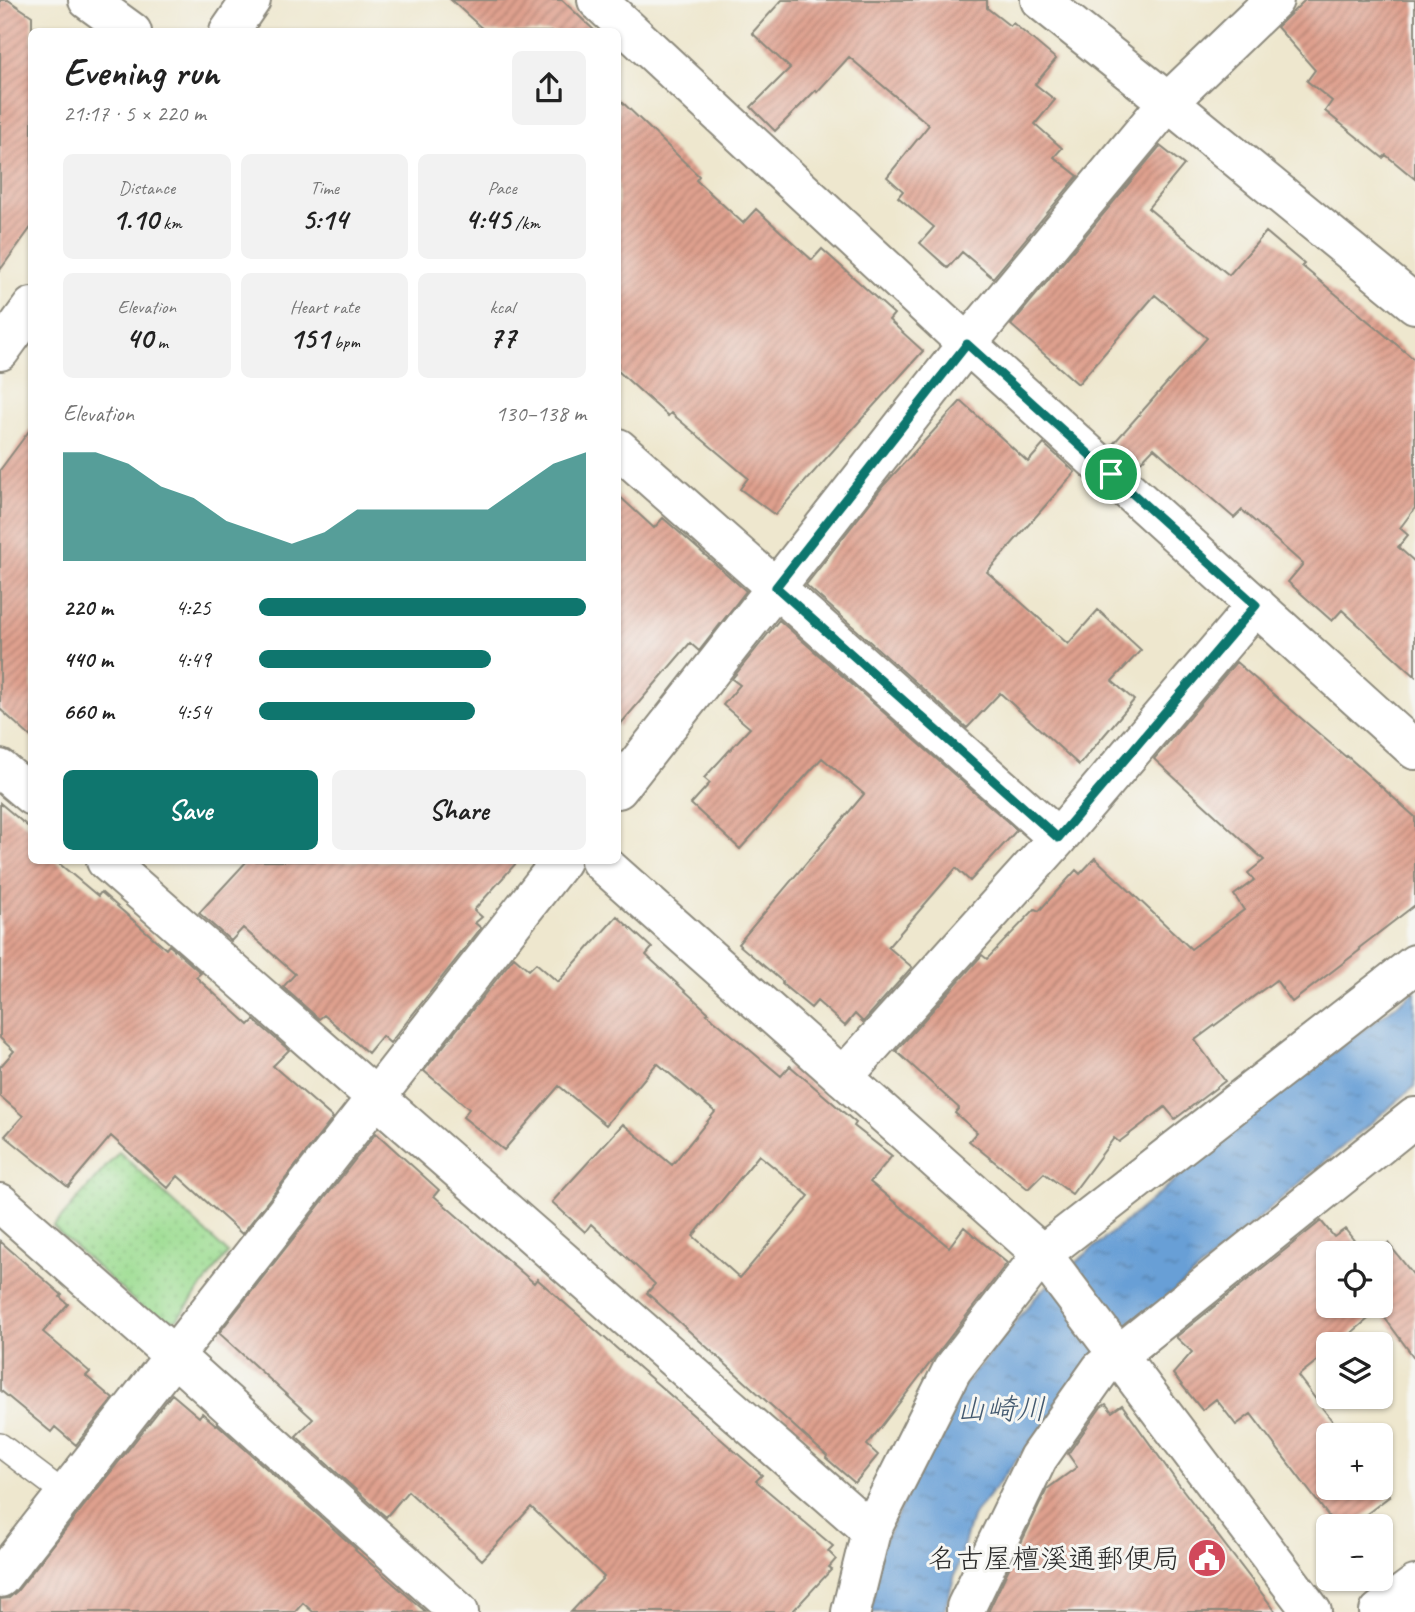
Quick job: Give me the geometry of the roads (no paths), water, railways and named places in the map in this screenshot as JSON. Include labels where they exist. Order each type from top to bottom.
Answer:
[{"type":"street","points":[[88,0],[126,28]]},
{"type":"street","points":[[232,28],[251,0]]},
{"type":"street","points":[[597,0],[967,344],[1415,750]]},
{"type":"street","points":[[1040,0],[1415,304]]},
{"type":"street","points":[[621,785],[967,344],[1168,102],[1266,2]]},
{"type":"street","points":[[10,344],[28,314]]},
{"type":"street","points":[[621,451],[1058,838]]},
{"type":"street","points":[[843,1077],[1058,838],[1256,605]]},
{"type":"street","points":[[0,769],[28,793]]},
{"type":"street","points":[[109,864],[871,1531]]},
{"type":"street","points":[[0,1578],[559,864]]},
{"type":"street","points":[[603,864],[1049,1263],[1312,1612]]},
{"type":"street","points":[[851,1612],[871,1531],[952,1370],[1049,1263],[1415,964]]},
{"type":"street","points":[[965,1612],[1038,1458],[1101,1369],[1117,1352],[1415,1117]]},
{"type":"street","points":[[0,1203],[459,1612]]},
{"type":"street","points":[[1379,1612],[1415,1585]]},
{"type":"lane","points":[[0,1445],[65,1494]]},
{"type":"water","name":"山崎川","points":[[1415,991],[1415,1086],[1096,1359],[972,1517],[944,1612],[871,1612],[880,1551],[956,1395],[1040,1292],[1288,1087]]},
{"type":"place","name":"名古屋檀溪通郵便局","points":[[1207,1558]]}]
